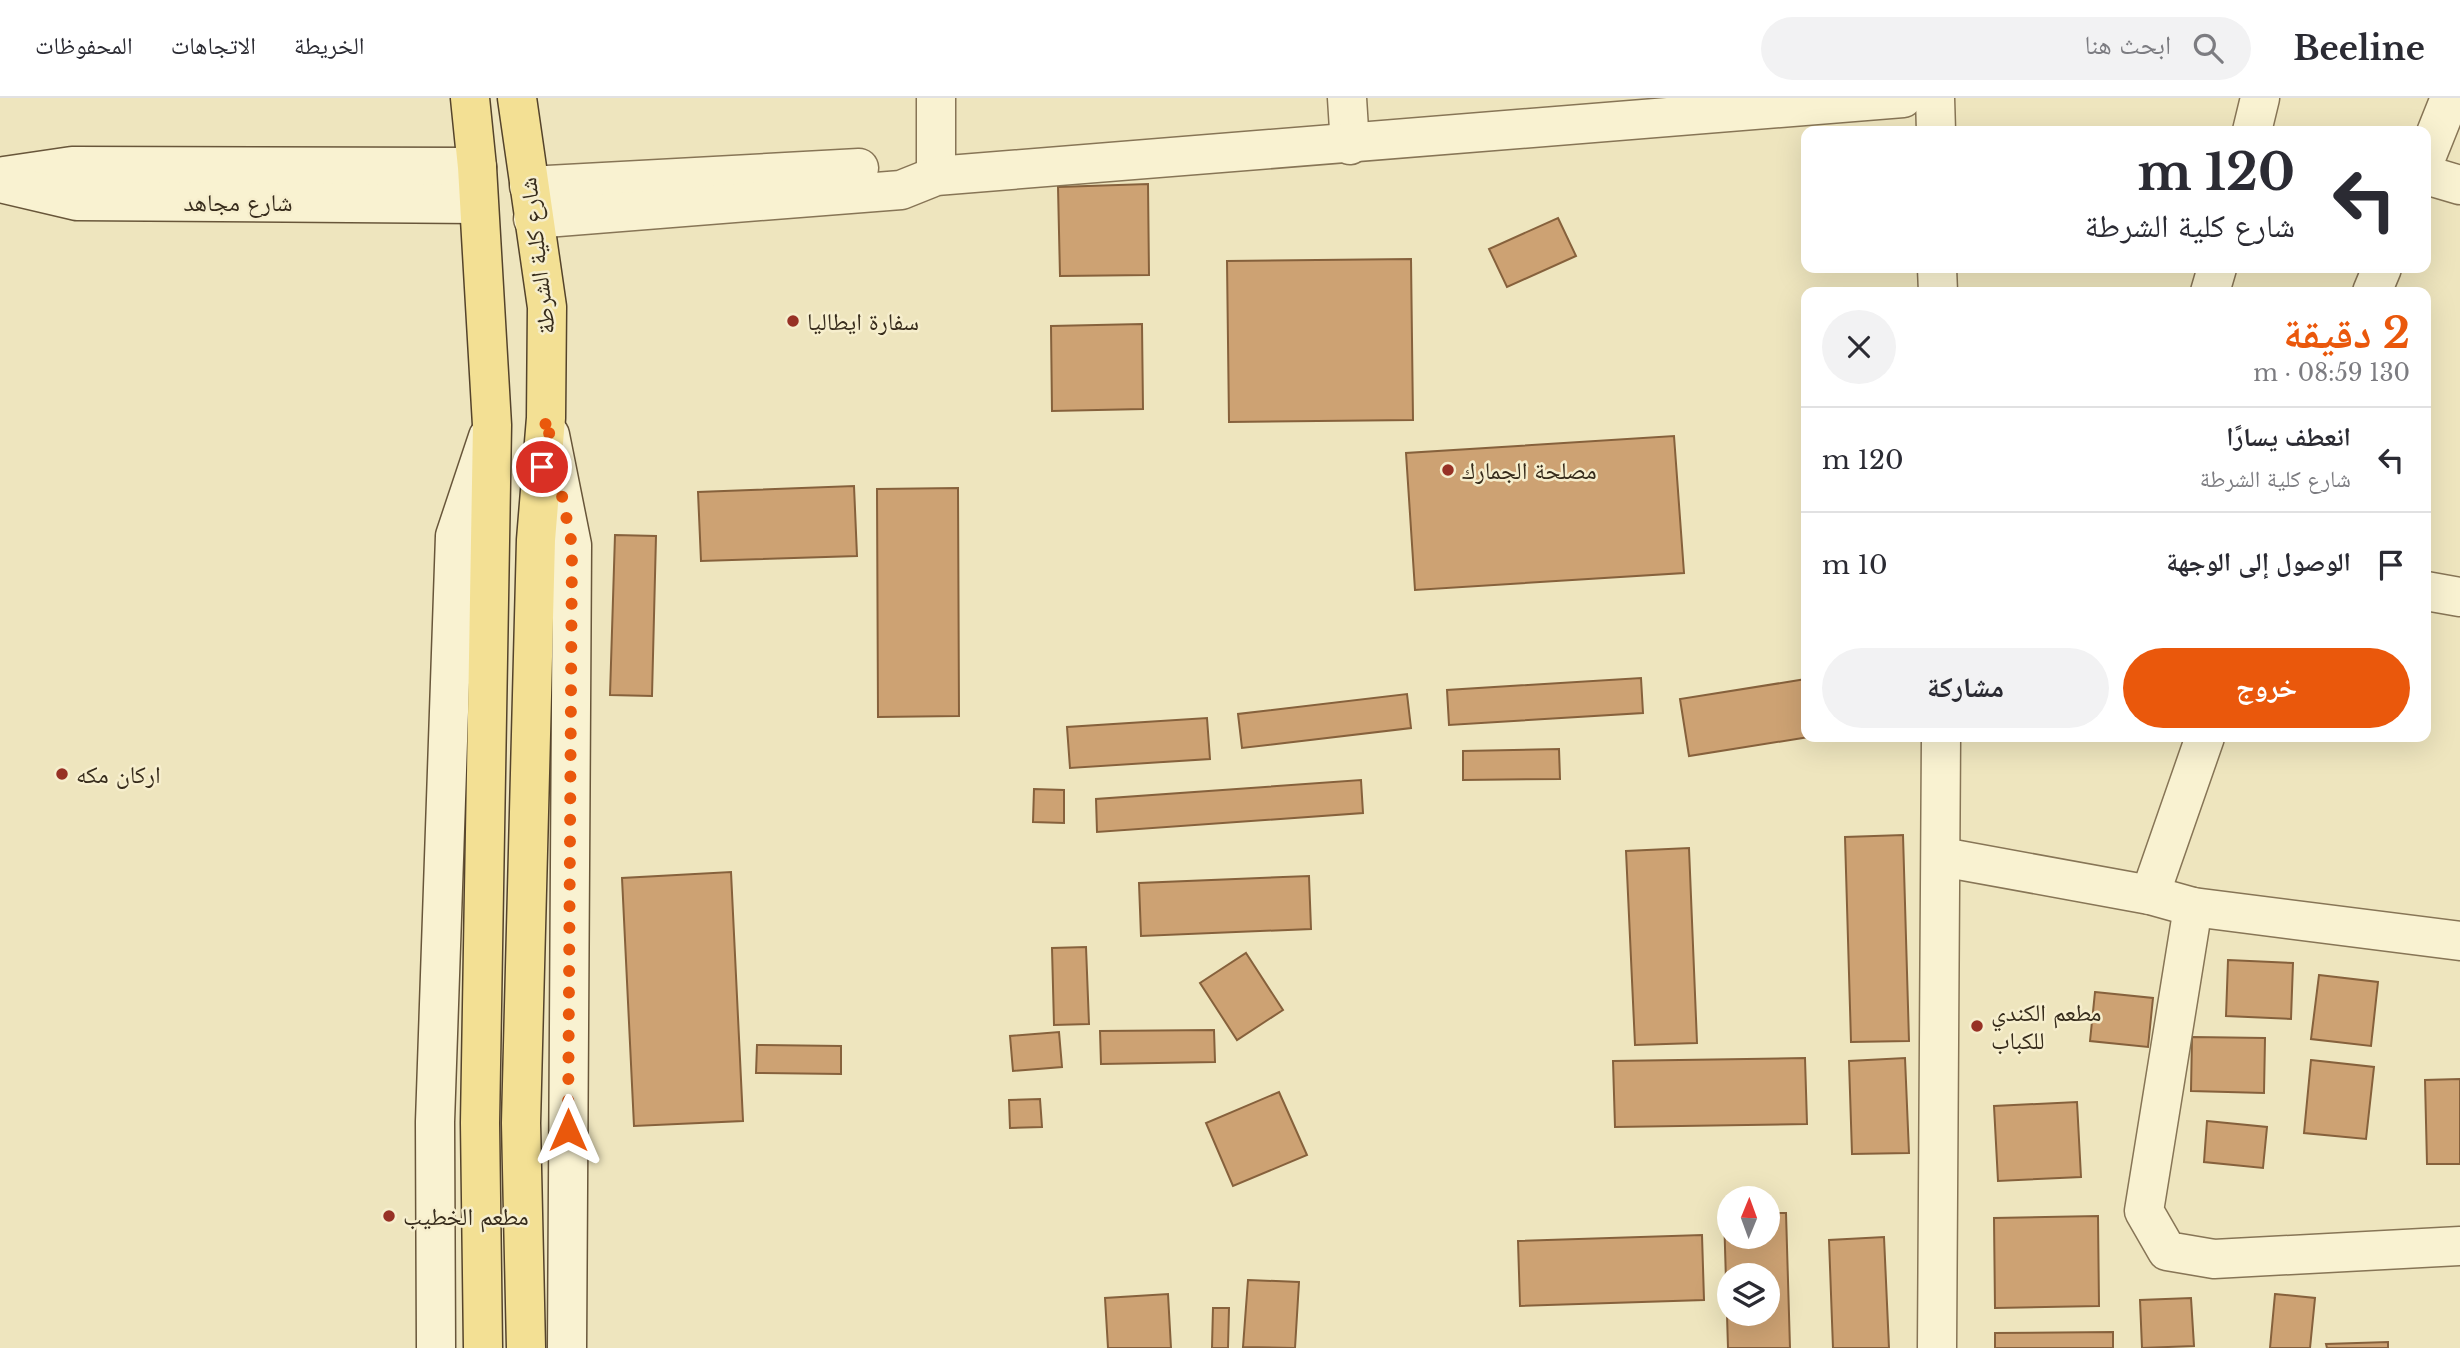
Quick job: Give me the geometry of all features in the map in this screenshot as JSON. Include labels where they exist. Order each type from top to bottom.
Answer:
[{"type":"main road","points":[[470,98],[478,185],[492,425],[480,1122],[482,1348]]},
{"type":"main road","name":"شارع كلية الشرطة","points":[[517,98],[547,307],[546,418],[536,540],[521,1123],[526,1348]]},
{"type":"street","points":[[936,98],[936,176]]},
{"type":"street","points":[[1347,98],[1350,145]]},
{"type":"street","points":[[531,203],[901,190],[936,176],[1350,145],[1903,98]]},
{"type":"street","points":[[1935,98],[1936,126]]},
{"type":"street","points":[[2253,126],[2260,98]]},
{"type":"street","points":[[2431,146],[2451,98]]},
{"type":"street","name":"شارع مجاهد","points":[[0,176],[72,166],[478,185]]},
{"type":"street","points":[[2431,176],[2460,185]]},
{"type":"street","name":"شارع مجاهد","points":[[0,183],[78,201],[478,185]]},
{"type":"street","points":[[546,418],[572,545],[567,1348]]},
{"type":"street","points":[[436,1348],[435,1122],[455,536],[492,425]]},
{"type":"street","points":[[2431,592],[2460,597]]},
{"type":"street","points":[[1937,1348],[1941,742]]},
{"type":"street","points":[[2150,895],[2203,742]]},
{"type":"street","points":[[1942,857],[2150,895],[2193,907],[2460,941]]},
{"type":"street","points":[[2193,907],[2144,1211],[2167,1251],[2214,1259],[2460,1246]]},
{"type":"building","points":[[1148,184],[1149,275],[1060,276],[1058,187]]},
{"type":"building","points":[[1558,218],[1576,256],[1507,287],[1489,249]]},
{"type":"building","points":[[1411,259],[1413,420],[1229,422],[1227,261]]},
{"type":"building","points":[[1142,324],[1143,409],[1052,411],[1051,326]]},
{"type":"building","points":[[1674,436],[1684,573],[1415,590],[1406,453]]},
{"type":"building","points":[[854,486],[857,556],[701,561],[698,492]]},
{"type":"building","points":[[958,488],[959,716],[878,717],[877,489]]},
{"type":"building","points":[[615,535],[656,536],[652,696],[610,695]]},
{"type":"building","points":[[1641,678],[1643,713],[1449,725],[1447,690]]},
{"type":"building","points":[[1801,680],[1801,738],[1689,756],[1680,699]]},
{"type":"building","points":[[1407,694],[1411,728],[1242,748],[1238,714]]},
{"type":"building","points":[[1207,718],[1210,759],[1070,768],[1067,727]]},
{"type":"building","points":[[1559,749],[1560,779],[1463,780],[1463,751]]},
{"type":"building","points":[[1361,780],[1363,813],[1097,832],[1096,799]]},
{"type":"building","points":[[1034,789],[1064,790],[1064,823],[1033,822]]},
{"type":"building","points":[[1903,835],[1909,1041],[1851,1042],[1845,837]]},
{"type":"building","points":[[1689,848],[1697,1043],[1635,1045],[1626,851]]},
{"type":"building","points":[[731,872],[743,1121],[634,1126],[622,878]]},
{"type":"building","points":[[1309,876],[1311,929],[1141,936],[1139,883]]},
{"type":"building","points":[[1086,947],[1089,1024],[1054,1025],[1052,948]]},
{"type":"building","points":[[1246,953],[1283,1010],[1237,1040],[1200,983]]},
{"type":"building","points":[[2228,960],[2293,963],[2291,1019],[2226,1016]]},
{"type":"building","points":[[2319,975],[2378,982],[2371,1046],[2311,1039]]},
{"type":"building","points":[[2095,992],[2153,998],[2148,1047],[2090,1041]]},
{"type":"building","points":[[1214,1030],[1215,1062],[1101,1064],[1100,1031]]},
{"type":"building","points":[[1059,1032],[1062,1067],[1013,1071],[1010,1036]]},
{"type":"building","points":[[2192,1037],[2265,1038],[2264,1093],[2191,1091]]},
{"type":"building","points":[[757,1045],[841,1046],[841,1074],[756,1073]]},
{"type":"building","points":[[1805,1058],[1807,1124],[1615,1127],[1613,1061]]},
{"type":"building","points":[[1905,1058],[1909,1153],[1852,1154],[1849,1061]]},
{"type":"building","points":[[2311,1060],[2374,1067],[2366,1139],[2304,1133]]},
{"type":"building","points":[[2460,1079],[2460,1164],[2427,1164],[2425,1080]]},
{"type":"building","points":[[1279,1092],[1307,1155],[1233,1186],[1206,1123]]},
{"type":"building","points":[[1040,1099],[1042,1127],[1010,1128],[1009,1100]]},
{"type":"building","points":[[2077,1102],[2081,1177],[1998,1181],[1994,1106]]},
{"type":"building","points":[[2207,1121],[2267,1127],[2263,1168],[2204,1162]]},
{"type":"building","points":[[1780,1213],[1786,1213],[1790,1348],[1728,1348],[1727,1326],[1780,1326],[1780,1263],[1725,1263],[1725,1250],[1780,1250]]},
{"type":"building","points":[[2098,1216],[2099,1306],[1995,1308],[1994,1218]]},
{"type":"building","points":[[1702,1235],[1704,1300],[1520,1306],[1518,1241]]},
{"type":"building","points":[[1884,1237],[1889,1348],[1833,1348],[1829,1240]]},
{"type":"building","points":[[1248,1280],[1299,1282],[1295,1348],[1243,1347]]},
{"type":"building","points":[[1168,1294],[1171,1348],[1108,1348],[1105,1298]]},
{"type":"building","points":[[2275,1294],[2315,1298],[2310,1348],[2270,1348]]},
{"type":"building","points":[[2191,1298],[2194,1346],[2142,1348],[2140,1300]]},
{"type":"building","points":[[1213,1308],[1229,1308],[1228,1348],[1212,1348]]},
{"type":"building","points":[[2113,1332],[2113,1348],[1995,1348],[1995,1333]]},
{"type":"building","points":[[2388,1342],[2388,1348],[2327,1348],[2326,1344]]},
{"type":"place","name":"سفارة ايطاليا","points":[[793,321]]},
{"type":"place","name":"مصلحة الجمارك","points":[[1448,470]]},
{"type":"place","name":"اركان مكه","points":[[62,774]]},
{"type":"place","name":"مطعم الكندي للكباب","points":[[1977,1026]]},
{"type":"place","name":"مطعم الخطيب","points":[[389,1216]]},
{"type":"route","points":[[542,467],[546,418],[572,545],[568,1130]]}]
